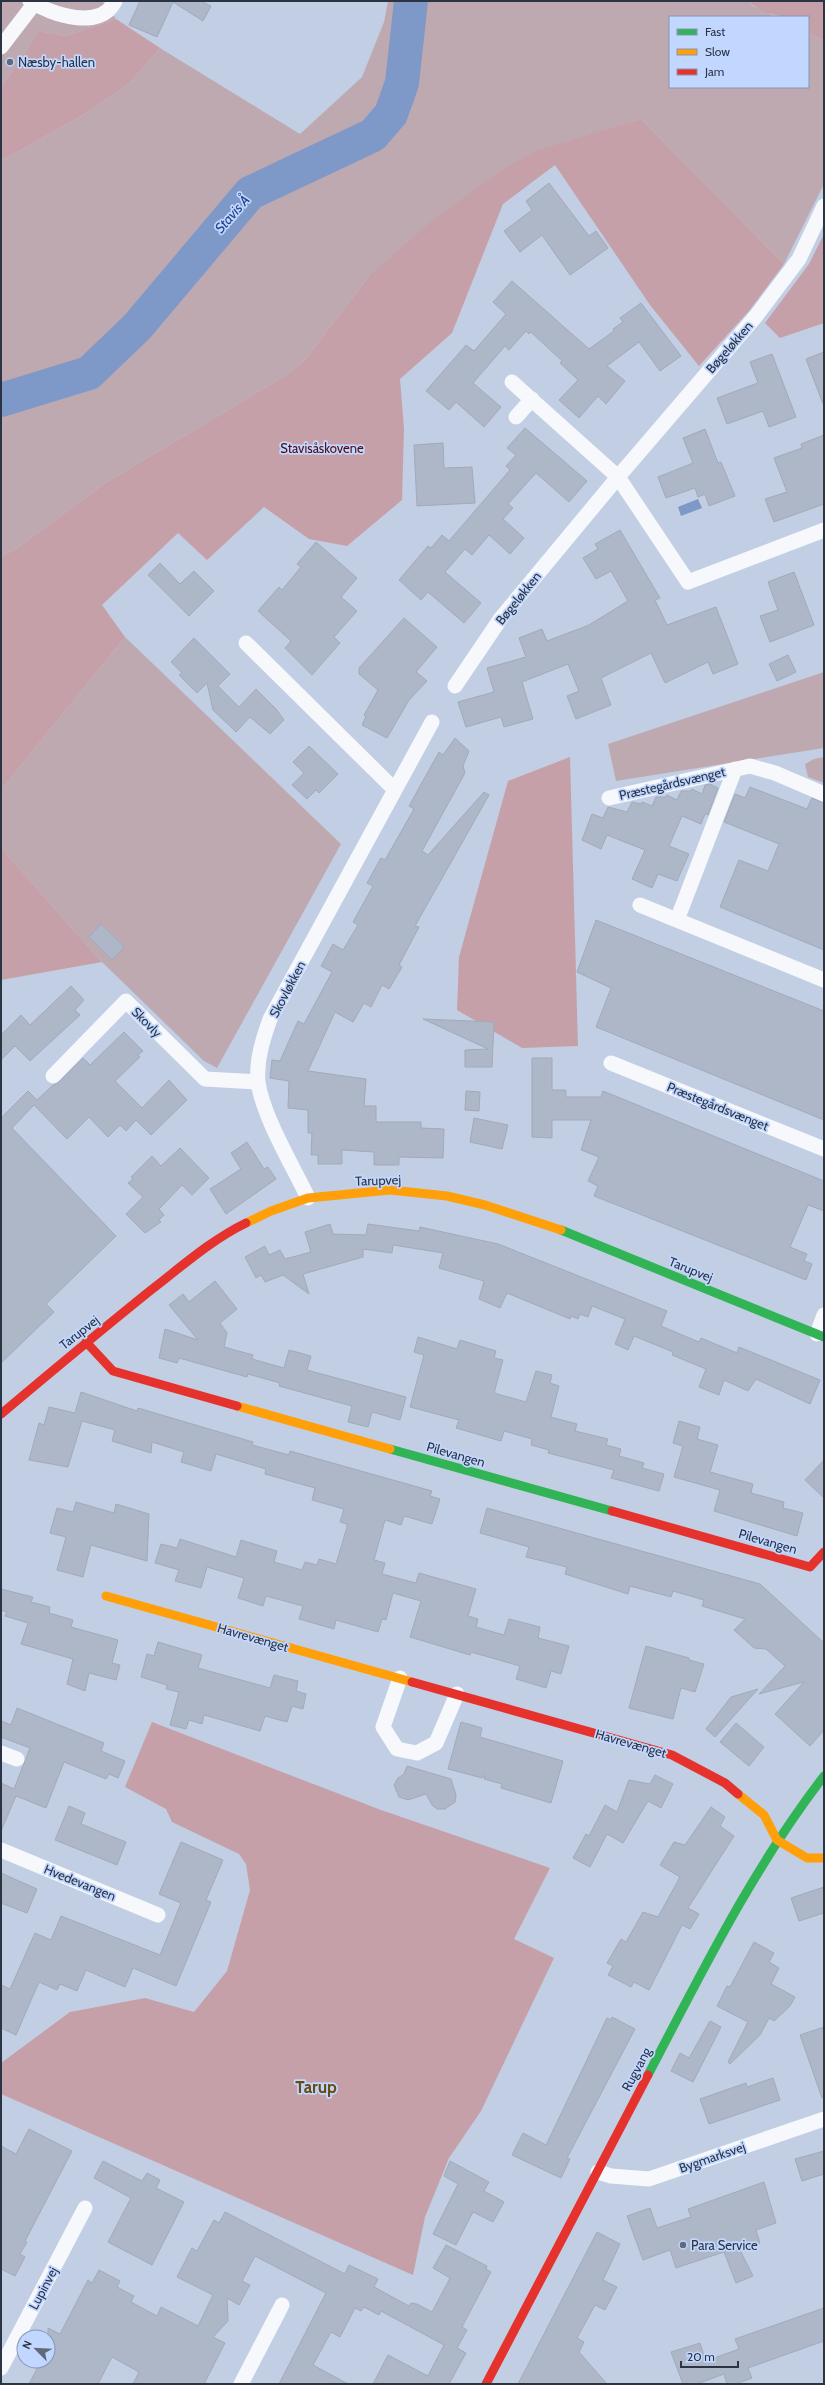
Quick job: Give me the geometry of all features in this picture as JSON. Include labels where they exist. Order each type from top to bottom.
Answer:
[{"type":"street","points":[[1,47],[32,2],[55,12],[75,17],[95,17],[112,9],[115,1]]},
{"type":"street","name":"Bøgeløkken","points":[[455,686],[501,618],[618,477],[756,316],[799,259],[824,206]]},
{"type":"street","points":[[512,382],[618,477],[688,582],[824,530]]},
{"type":"street","points":[[516,418],[532,399]]},
{"type":"street","points":[[246,644],[394,789]]},
{"type":"street","name":"Skovløkken","points":[[308,1198],[268,1113],[258,1082],[260,1046],[270,1019],[394,789],[432,722]]},
{"type":"street","name":"Præstegårdsvænget","points":[[609,798],[735,768],[750,766],[774,773],[824,794]]},
{"type":"street","name":"Præstegårdsvænget","points":[[677,920],[735,768]]},
{"type":"street","points":[[640,905],[824,980]]},
{"type":"street","name":"Skovly","points":[[53,1076],[126,1001],[205,1079],[258,1082]]},
{"type":"street","name":"Præstegårdsvænget","points":[[611,1063],[824,1149]]},
{"type":"street","name":"Tarupvej","points":[[1,1414],[86,1342],[187,1262],[232,1230],[272,1211],[308,1198],[390,1190],[447,1196],[486,1205],[552,1227],[820,1335]]},
{"type":"street","points":[[820,1335],[824,1316]]},
{"type":"street","name":"Pilevangen","points":[[86,1342],[113,1371],[121,1374],[810,1567],[824,1552]]},
{"type":"street","name":"Havrevænget","points":[[106,1596],[672,1755],[725,1783],[764,1815],[778,1840]]},
{"type":"street","points":[[400,1678],[383,1727],[397,1749],[418,1753],[436,1743],[457,1694]]},
{"type":"street","points":[[1,1753],[17,1759]]},
{"type":"street","name":"Rugvang","points":[[486,2384],[598,2172],[633,2102],[757,1871],[799,1807],[824,1776]]},
{"type":"street","points":[[778,1840],[807,1858],[824,1858]]},
{"type":"street","name":"Hvedevangen","points":[[1,1850],[158,1915]]},
{"type":"street","name":"Bygmarksvej","points":[[598,2172],[610,2176],[649,2179],[824,2120]]},
{"type":"street","name":"Lupinvej","points":[[1,2368],[85,2208]]},
{"type":"street","points":[[241,2384],[282,2305]]},
{"type":"shaded area","name":"Næsby-hallen","points":[[2,1],[102,1],[116,19],[66,36],[39,31],[1,88]]},
{"type":"shaded area","points":[[388,1],[749,1],[753,6],[774,16],[669,16],[669,88],[809,88],[809,33],[824,40],[824,184],[784,264],[641,119],[591,135],[369,276],[304,361],[283,377],[104,484],[16,549],[1,557],[1,161],[90,111],[131,82],[160,48],[300,134],[362,77],[384,22]]},
{"type":"shaded area","points":[[125,637],[341,844],[217,1068],[204,1061],[102,962],[1,848],[1,790]]},
{"type":"shaded area","points":[[824,672],[824,748],[616,781],[608,744]]},
{"type":"shaded area","points":[[824,757],[824,783],[808,777],[805,764],[814,759]]},
{"type":"green space","points":[[749,1],[824,1],[824,40],[809,33],[809,16],[784,16],[769,14],[755,7]]},
{"type":"green space","points":[[116,19],[160,48],[131,82],[90,111],[1,161],[1,88],[39,31],[66,36]]},
{"type":"green space","name":"Stavisåskovene","points":[[641,119],[784,264],[749,311],[699,366],[650,305],[555,165],[503,204],[452,333],[400,379],[404,429],[402,500],[347,546],[309,539],[264,507],[207,560],[178,533],[102,605],[125,637],[1,790],[1,557],[16,549],[104,484],[283,377],[304,361],[369,276],[428,224],[500,171],[535,151]]},
{"type":"green space","points":[[824,234],[824,323],[780,338],[765,323],[809,264]]},
{"type":"green space","points":[[570,757],[578,1046],[522,1048],[457,1010],[459,957],[508,781]]},
{"type":"green space","points":[[1,848],[102,962],[1,980]]},
{"type":"green space","points":[[152,1722],[381,1810],[550,1868],[514,1939],[554,1958],[481,2111],[449,2158],[425,2217],[413,2275],[1,2094],[1,2063],[70,2012],[145,1998],[194,2012],[227,1971],[250,1890],[246,1864],[239,1854],[172,1822],[166,1809],[125,1787]]},
{"type":"water","points":[[698,499],[702,508],[681,516],[678,507]]},
{"type":"building","points":[[140,1],[201,1],[211,6],[203,21],[173,2],[157,37],[129,25]]},
{"type":"building","points":[[549,183],[589,236],[596,231],[608,248],[570,275],[542,235],[520,252],[504,231],[532,210],[526,201]]},
{"type":"building","points":[[512,281],[589,349],[614,331],[613,329],[623,322],[620,318],[641,303],[681,356],[660,371],[639,342],[607,366],[625,381],[606,404],[598,396],[579,418],[559,400],[578,380],[560,363],[562,361],[531,332],[529,334],[526,331],[509,350],[505,346],[473,383],[501,407],[484,427],[456,402],[449,410],[426,391],[466,345],[474,351],[506,314],[493,302]]},
{"type":"building","points":[[824,352],[824,403],[823,404],[806,359]]},
{"type":"building","points":[[772,354],[796,417],[769,427],[763,411],[727,424],[717,398],[758,383],[750,362]]},
{"type":"building","points":[[525,428],[587,481],[569,502],[536,473],[508,504],[513,508],[503,519],[524,538],[510,554],[489,535],[472,555],[465,549],[445,572],[481,603],[464,623],[428,592],[421,600],[399,580],[428,546],[431,548],[442,535],[449,541],[510,470],[506,466],[516,455],[507,448]]},
{"type":"building","points":[[705,429],[718,463],[721,462],[735,496],[709,506],[705,494],[698,497],[695,488],[666,498],[658,477],[693,463],[683,438]]},
{"type":"building","points":[[824,435],[824,504],[774,522],[765,499],[787,492],[774,458],[802,448],[801,444]]},
{"type":"building","points":[[443,443],[444,468],[472,467],[475,503],[417,506],[414,445]]},
{"type":"building","points":[[620,530],[660,598],[655,600],[667,625],[716,607],[738,664],[713,674],[708,662],[665,683],[651,653],[601,678],[611,705],[576,719],[567,696],[579,691],[568,664],[522,682],[533,719],[504,727],[501,717],[466,727],[458,702],[494,692],[487,668],[526,657],[519,638],[542,629],[547,641],[589,625],[628,601],[611,571],[596,579],[583,558],[598,549],[595,544]]},
{"type":"building","points":[[316,542],[357,578],[341,597],[357,611],[334,637],[340,643],[312,675],[285,648],[291,641],[258,611],[279,587],[282,590],[301,567],[297,564]]},
{"type":"building","points":[[160,563],[180,584],[194,571],[214,591],[189,616],[148,575]]},
{"type":"building","points":[[794,572],[814,625],[770,642],[760,616],[778,610],[768,582]]},
{"type":"building","points":[[404,618],[437,647],[416,672],[427,681],[409,700],[387,738],[362,725],[366,716],[364,715],[378,690],[359,674],[359,668]]},
{"type":"building","points":[[194,638],[230,674],[218,686],[239,707],[256,689],[276,709],[284,720],[270,734],[250,717],[236,732],[213,710],[207,683],[197,693],[179,675],[182,673],[171,662]]},
{"type":"building","points":[[788,655],[796,672],[777,681],[769,664]]},
{"type":"building","points":[[455,738],[469,751],[463,766],[465,773],[422,851],[428,855],[484,792],[489,795],[415,926],[419,927],[399,965],[402,967],[389,989],[382,985],[371,1007],[364,1003],[353,1022],[335,1012],[308,1071],[366,1079],[364,1106],[376,1106],[376,1122],[421,1122],[421,1128],[444,1129],[443,1158],[399,1157],[399,1165],[374,1165],[374,1152],[342,1150],[342,1164],[318,1164],[318,1155],[311,1155],[312,1133],[308,1133],[308,1110],[288,1108],[289,1081],[270,1078],[272,1060],[280,1061],[298,1021],[304,1024],[332,972],[321,966],[333,944],[343,950],[358,925],[353,922],[373,886],[367,883],[381,858],[385,860],[414,809],[409,806],[439,752],[443,755]]},
{"type":"building","points":[[309,746],[338,774],[319,793],[316,790],[307,799],[292,785],[304,773],[293,762]]},
{"type":"building","points":[[710,784],[718,788],[708,815],[705,814],[701,824],[682,816],[669,846],[689,854],[677,881],[658,874],[652,888],[632,879],[645,850],[607,835],[601,849],[582,840],[592,814],[603,818],[608,807],[627,812],[632,802],[641,804],[642,802],[652,806],[656,797],[666,797],[667,795],[677,800],[681,791],[691,791],[692,789],[702,794],[705,785]]},
{"type":"building","points":[[750,787],[807,809],[812,798],[824,803],[824,950],[720,907],[739,860],[768,871],[779,844],[724,822],[735,794],[745,798]]},
{"type":"building","points":[[596,920],[824,1011],[824,1120],[596,1027],[611,988],[577,972]]},
{"type":"building","points":[[101,924],[124,947],[112,960],[89,937]]},
{"type":"building","points":[[71,986],[84,1000],[75,1010],[80,1015],[30,1061],[15,1046],[1,1060],[1,1035],[21,1015],[30,1025]]},
{"type":"building","points":[[423,1019],[494,1022],[492,1067],[465,1067],[465,1050],[488,1049]]},
{"type":"building","points":[[124,1032],[143,1051],[138,1055],[140,1057],[115,1081],[142,1108],[169,1080],[187,1100],[151,1135],[136,1120],[126,1131],[120,1125],[108,1137],[89,1117],[67,1139],[34,1105],[12,1128],[116,1236],[46,1304],[54,1312],[1,1363],[1,1116],[2,1117],[28,1091],[37,1100],[53,1085],[59,1082],[83,1058],[90,1065]]},
{"type":"building","points":[[532,1058],[552,1058],[552,1090],[566,1090],[566,1097],[601,1097],[603,1091],[824,1181],[824,1211],[808,1205],[790,1247],[807,1254],[804,1261],[812,1264],[806,1280],[594,1196],[598,1186],[588,1181],[599,1157],[581,1150],[591,1120],[552,1120],[552,1138],[532,1137]]},
{"type":"building","points":[[466,1091],[480,1092],[479,1111],[465,1110]]},
{"type":"building","points":[[474,1118],[508,1125],[502,1149],[470,1142]]},
{"type":"building","points":[[247,1142],[264,1169],[268,1167],[276,1179],[226,1214],[210,1189],[241,1169],[231,1153]]},
{"type":"building","points":[[180,1148],[209,1178],[192,1195],[182,1185],[159,1209],[164,1215],[159,1220],[161,1222],[145,1233],[126,1214],[143,1197],[128,1183],[133,1179],[131,1177],[152,1156],[161,1166]]},
{"type":"building","points":[[330,1224],[333,1234],[366,1235],[368,1224],[419,1231],[420,1227],[498,1244],[667,1311],[661,1326],[699,1342],[701,1338],[737,1353],[739,1347],[820,1380],[810,1404],[756,1379],[748,1391],[724,1380],[719,1395],[699,1387],[706,1369],[672,1355],[673,1352],[634,1336],[628,1350],[615,1344],[625,1319],[592,1306],[588,1317],[580,1314],[578,1319],[571,1316],[570,1319],[507,1293],[500,1308],[479,1299],[484,1281],[439,1268],[443,1253],[393,1245],[392,1253],[363,1249],[363,1257],[303,1274],[309,1294],[283,1275],[265,1282],[261,1275],[256,1278],[245,1257],[265,1246],[269,1255],[280,1250],[285,1259],[311,1252],[305,1232]]},
{"type":"building","points":[[215,1281],[237,1309],[220,1323],[227,1333],[224,1347],[253,1355],[252,1359],[284,1368],[289,1350],[311,1356],[307,1370],[406,1397],[400,1420],[372,1412],[368,1427],[348,1422],[352,1406],[279,1386],[280,1383],[248,1374],[247,1377],[179,1358],[177,1363],[159,1358],[165,1329],[198,1340],[169,1305],[183,1294],[189,1302]]},
{"type":"building","points":[[418,1337],[457,1349],[460,1340],[496,1351],[494,1358],[503,1360],[494,1393],[526,1402],[536,1371],[552,1375],[550,1383],[559,1386],[551,1417],[577,1424],[575,1431],[608,1439],[606,1445],[621,1449],[619,1456],[644,1463],[642,1468],[664,1474],[659,1491],[611,1478],[614,1470],[548,1453],[549,1450],[531,1445],[532,1439],[504,1431],[501,1441],[456,1428],[459,1420],[410,1407],[424,1355],[414,1352]]},
{"type":"building","points":[[81,1392],[137,1411],[138,1408],[253,1442],[252,1445],[289,1455],[290,1451],[432,1491],[430,1496],[440,1499],[432,1524],[404,1516],[401,1525],[385,1520],[374,1560],[385,1563],[382,1574],[416,1583],[419,1573],[476,1589],[468,1616],[478,1619],[476,1627],[504,1635],[509,1619],[540,1627],[538,1638],[569,1646],[561,1674],[551,1671],[546,1688],[516,1679],[520,1666],[471,1652],[470,1655],[410,1637],[421,1601],[393,1593],[386,1620],[382,1619],[378,1632],[336,1620],[334,1629],[299,1619],[303,1606],[266,1596],[263,1606],[238,1598],[244,1578],[207,1567],[201,1588],[175,1581],[179,1570],[155,1563],[161,1544],[177,1548],[180,1539],[236,1557],[241,1540],[277,1551],[274,1562],[302,1570],[305,1562],[317,1565],[319,1559],[336,1564],[347,1527],[347,1524],[340,1522],[344,1509],[312,1500],[315,1488],[265,1474],[266,1469],[216,1454],[211,1471],[181,1462],[184,1452],[152,1442],[151,1453],[112,1441],[115,1430],[82,1421],[68,1467],[29,1460],[39,1423],[44,1425],[49,1407],[75,1413]]},
{"type":"building","points":[[679,1421],[700,1427],[697,1439],[718,1445],[710,1472],[753,1484],[751,1493],[784,1502],[783,1508],[803,1513],[797,1536],[714,1511],[720,1490],[674,1477],[683,1446],[673,1443]]},
{"type":"building","points":[[824,1460],[824,1498],[805,1480]]},
{"type":"building","points":[[76,1502],[114,1513],[116,1504],[149,1514],[147,1561],[91,1545],[83,1577],[57,1570],[66,1537],[50,1533],[57,1508],[73,1512]]},
{"type":"building","points":[[487,1508],[760,1584],[824,1643],[824,1730],[810,1746],[775,1714],[804,1682],[759,1694],[785,1666],[766,1649],[754,1648],[734,1630],[745,1619],[702,1606],[704,1600],[673,1591],[671,1597],[630,1586],[628,1594],[565,1574],[567,1567],[526,1557],[529,1547],[480,1533]]},
{"type":"building","points":[[1,1589],[33,1597],[31,1602],[50,1607],[49,1613],[73,1620],[71,1627],[118,1640],[112,1663],[120,1665],[116,1680],[89,1673],[85,1691],[67,1684],[73,1659],[21,1644],[28,1623],[5,1616],[7,1612],[1,1610]]},
{"type":"building","points":[[158,1642],[202,1655],[198,1668],[270,1688],[274,1675],[298,1681],[296,1691],[306,1694],[303,1709],[292,1706],[287,1722],[265,1716],[260,1731],[204,1715],[202,1724],[189,1720],[186,1729],[170,1725],[179,1692],[166,1689],[167,1685],[141,1677],[147,1654],[154,1656]]},
{"type":"building","points":[[646,1646],[689,1658],[689,1660],[704,1664],[695,1692],[681,1688],[673,1719],[629,1708]]},
{"type":"building","points":[[758,1689],[715,1737],[706,1729],[731,1697]]},
{"type":"building","points":[[17,1708],[104,1743],[101,1751],[125,1761],[118,1778],[109,1774],[106,1779],[64,1762],[46,1808],[16,1796],[1,1831],[1,1783],[14,1789],[30,1748],[1,1737],[1,1721],[11,1725]]},
{"type":"building","points":[[461,1722],[482,1728],[480,1737],[563,1761],[551,1803],[501,1788],[502,1784],[484,1779],[485,1775],[482,1778],[448,1769]]},
{"type":"building","points":[[736,1723],[764,1747],[749,1766],[720,1742]]},
{"type":"building","points":[[407,1766],[451,1779],[456,1795],[455,1802],[445,1809],[437,1809],[432,1805],[426,1794],[408,1800],[399,1797],[394,1785],[398,1778],[404,1774]]},
{"type":"building","points":[[655,1775],[673,1784],[661,1808],[648,1801],[623,1843],[607,1834],[590,1867],[573,1858],[586,1834],[589,1836],[605,1805],[617,1812],[629,1780],[650,1784]]},
{"type":"building","points":[[69,1806],[85,1813],[81,1824],[126,1842],[117,1865],[55,1840]]},
{"type":"building","points":[[711,1807],[725,1817],[720,1826],[734,1836],[688,1908],[699,1914],[690,1929],[682,1925],[649,1990],[634,1982],[631,1987],[608,1975],[613,1966],[607,1963],[621,1939],[626,1942],[643,1912],[658,1917],[680,1877],[660,1865],[674,1842],[685,1845]]},
{"type":"building","points":[[181,1842],[223,1860],[206,1900],[211,1902],[176,1986],[133,1968],[125,1987],[86,1970],[77,1991],[60,1984],[57,1990],[39,1982],[16,2035],[1,2028],[1,1985],[10,1989],[35,1933],[51,1940],[61,1916],[160,1955],[181,1903],[159,1894]]},
{"type":"building","points":[[1,1873],[37,1889],[27,1913],[1,1903]]},
{"type":"building","points":[[824,1887],[824,1913],[799,1921],[791,1898]]},
{"type":"building","points":[[754,1942],[774,1953],[769,1962],[779,1968],[771,1984],[795,1997],[790,2006],[774,2021],[769,2018],[760,2035],[730,2064],[728,2062],[748,2022],[717,2006],[727,1986],[730,1987]]},
{"type":"building","points":[[612,2017],[635,2029],[567,2158],[570,2159],[561,2178],[512,2155],[523,2133],[546,2145],[607,2018],[611,2020]]},
{"type":"building","points":[[710,2021],[721,2027],[693,2082],[671,2071],[680,2053],[689,2058]]},
{"type":"building","points":[[824,2027],[824,2097],[822,2098],[800,2035]]},
{"type":"building","points":[[773,2078],[780,2100],[709,2124],[700,2099],[746,2083],[747,2087]]},
{"type":"building","points":[[29,2129],[72,2151],[25,2241],[27,2242],[20,2254],[25,2257],[15,2276],[1,2269],[1,2146],[16,2154]]},
{"type":"building","points":[[824,2151],[824,2174],[802,2181],[795,2159]]},
{"type":"building","points":[[103,2161],[142,2181],[147,2173],[160,2180],[156,2188],[184,2202],[152,2265],[108,2242],[131,2198],[94,2178]]},
{"type":"building","points":[[450,2161],[489,2182],[484,2191],[504,2202],[493,2222],[473,2212],[456,2245],[433,2234],[458,2184],[444,2176]]},
{"type":"building","points":[[764,2182],[776,2223],[756,2230],[760,2243],[740,2250],[753,2276],[736,2283],[724,2252],[676,2268],[670,2250],[643,2260],[627,2216],[650,2208],[657,2228],[691,2217],[688,2209]]},
{"type":"building","points":[[225,2212],[345,2274],[349,2265],[378,2279],[374,2287],[409,2306],[411,2303],[417,2304],[432,2312],[450,2278],[433,2268],[446,2245],[487,2266],[486,2269],[491,2272],[462,2327],[467,2330],[457,2348],[466,2353],[449,2384],[373,2384],[388,2355],[428,2376],[444,2345],[381,2311],[379,2315],[364,2307],[361,2311],[355,2308],[340,2337],[331,2332],[313,2365],[348,2384],[279,2384],[326,2293],[255,2256],[242,2281],[250,2285],[239,2305],[227,2298],[228,2321],[213,2337],[225,2343],[204,2384],[133,2384],[139,2372],[112,2357],[98,2384],[29,2384],[37,2369],[56,2369],[56,2332],[60,2334],[88,2280],[92,2283],[99,2270],[120,2281],[117,2287],[134,2296],[131,2302],[157,2316],[161,2307],[198,2326],[213,2295],[177,2277],[192,2248],[197,2251],[214,2220],[219,2223]]},
{"type":"building","points":[[597,2232],[620,2244],[603,2280],[617,2287],[605,2310],[595,2305],[577,2338],[584,2342],[579,2352],[607,2384],[518,2384]]},
{"type":"building","points":[[824,2308],[824,2341],[748,2368],[752,2378],[736,2384],[727,2384],[724,2374],[697,2384],[683,2384],[671,2352],[700,2343],[706,2361],[739,2349],[735,2339]]},
{"type":"waterway","name":"Stavis Å","points":[[1,400],[89,373],[137,327],[250,193],[373,135],[391,114],[402,83],[411,1]]},
{"type":"traffic: fast","points":[[561,1230],[824,1337]]},
{"type":"traffic: fast","points":[[390,1449],[612,1511]]},
{"type":"traffic: fast","points":[[648,2075],[709,1959],[751,1884],[798,1811],[824,1776]]},
{"type":"traffic: slow","points":[[246,1223],[271,1211],[308,1198],[390,1190],[447,1196],[485,1205],[561,1230]]},
{"type":"traffic: slow","points":[[237,1406],[390,1449]]},
{"type":"traffic: slow","points":[[106,1596],[412,1682]]},
{"type":"traffic: slow","points":[[738,1794],[764,1815],[777,1840],[807,1858],[824,1858]]},
{"type":"traffic: jam","points":[[1,1414],[185,1263],[221,1237],[246,1223]]},
{"type":"traffic: jam","points":[[86,1342],[113,1371],[237,1406]]},
{"type":"traffic: jam","points":[[612,1511],[810,1567],[824,1552]]},
{"type":"traffic: jam","points":[[412,1682],[672,1755],[725,1783],[738,1794]]},
{"type":"traffic: jam","points":[[486,2384],[648,2075]]},
{"type":"place","name":"Næsby-hallen","points":[[10,62]]},
{"type":"place","name":"Para Service","points":[[683,2245]]},
{"type":"district","name":"Tarup","points":[[316,2087]]}]
